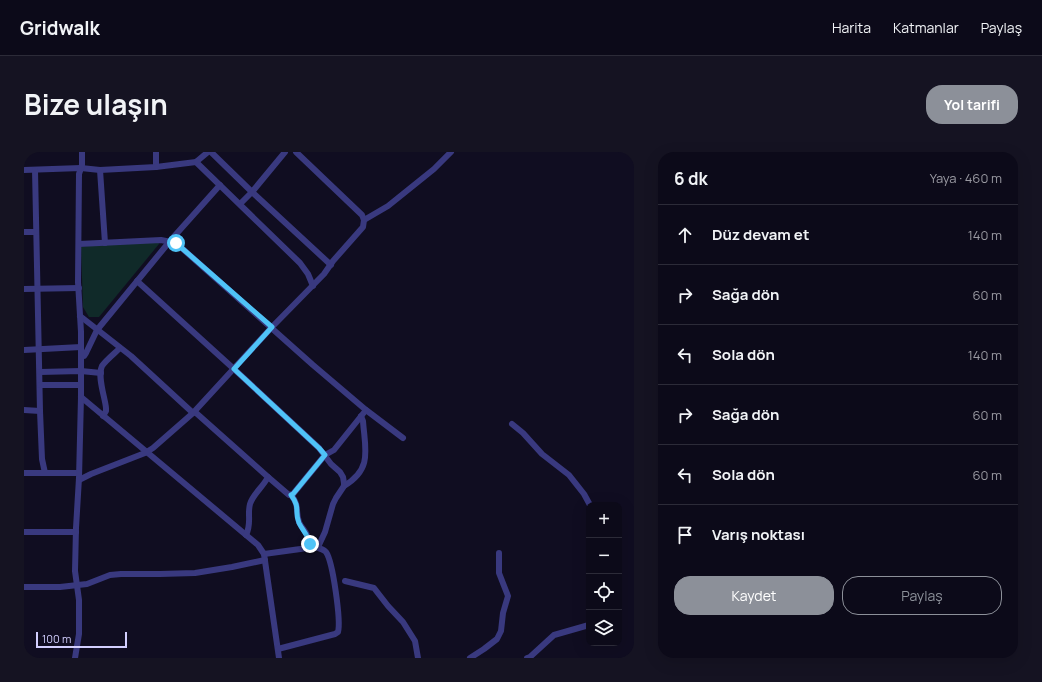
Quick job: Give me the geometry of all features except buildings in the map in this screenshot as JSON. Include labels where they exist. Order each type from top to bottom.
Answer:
[{"type":"street","points":[[75,658],[79,634],[75,571],[81,397],[79,174],[82,152]]},
{"type":"street","points":[[156,152],[156,167]]},
{"type":"street","points":[[24,170],[81,168],[100,170],[156,167],[196,162],[208,152]]},
{"type":"street","points":[[211,152],[252,192],[331,264]]},
{"type":"street","points":[[240,204],[252,192],[285,152]]},
{"type":"street","points":[[24,472],[79,477],[91,474],[147,452],[194,413],[272,327],[324,274],[363,227],[364,220],[362,215],[296,152]]},
{"type":"street","points":[[364,220],[388,206],[434,169],[451,152]]},
{"type":"street","points":[[196,162],[300,264],[308,274],[313,286]]},
{"type":"street","points":[[35,170],[40,349],[40,411],[42,459],[45,473]]},
{"type":"street","points":[[100,170],[105,243]]},
{"type":"street","points":[[81,357],[86,353],[97,330],[170,241],[220,186]]},
{"type":"street","points":[[24,232],[36,232]]},
{"type":"street","points":[[79,244],[161,240],[176,243],[313,365],[366,410],[403,438]]},
{"type":"street","points":[[137,281],[319,448],[341,474],[344,479],[344,486]]},
{"type":"street","points":[[24,289],[79,288]]},
{"type":"street","points":[[80,316],[131,356],[194,413],[289,495],[291,495],[297,505],[298,520],[307,535],[310,547]]},
{"type":"street","points":[[24,350],[81,347]]},
{"type":"street","points":[[103,416],[106,408],[100,373],[103,365],[120,348]]},
{"type":"street","points":[[40,372],[100,373]]},
{"type":"street","points":[[40,385],[81,385]]},
{"type":"street","points":[[81,397],[258,545],[265,557],[279,658]]},
{"type":"street","points":[[24,410],[40,411]]},
{"type":"street","points":[[291,495],[325,455],[334,450],[366,410]]},
{"type":"street","points":[[318,547],[325,532],[336,498],[344,486],[353,481],[360,473],[365,461],[363,420],[361,416]]},
{"type":"street","points":[[512,424],[523,433],[542,454],[569,475],[588,502]]},
{"type":"street","points":[[246,534],[249,527],[249,511],[252,499],[268,477]]},
{"type":"street","points":[[24,532],[76,532]]},
{"type":"street","points":[[24,587],[87,584],[115,574],[195,573],[232,567],[265,557],[310,547],[318,547],[326,553],[331,566],[339,630],[335,634],[278,649]]},
{"type":"street","points":[[470,658],[497,639],[501,630],[508,596],[499,573],[499,553]]},
{"type":"street","points":[[345,581],[374,588],[403,622],[415,641],[418,658]]},
{"type":"street","points":[[527,658],[554,635],[586,626]]},
{"type":"green space","points":[[157,238],[159,244],[99,317],[89,317],[83,307],[81,247]]},
{"type":"route","points":[[176,243],[272,327],[234,369],[325,455],[291,495],[298,508],[298,520],[307,535],[310,544]]}]
